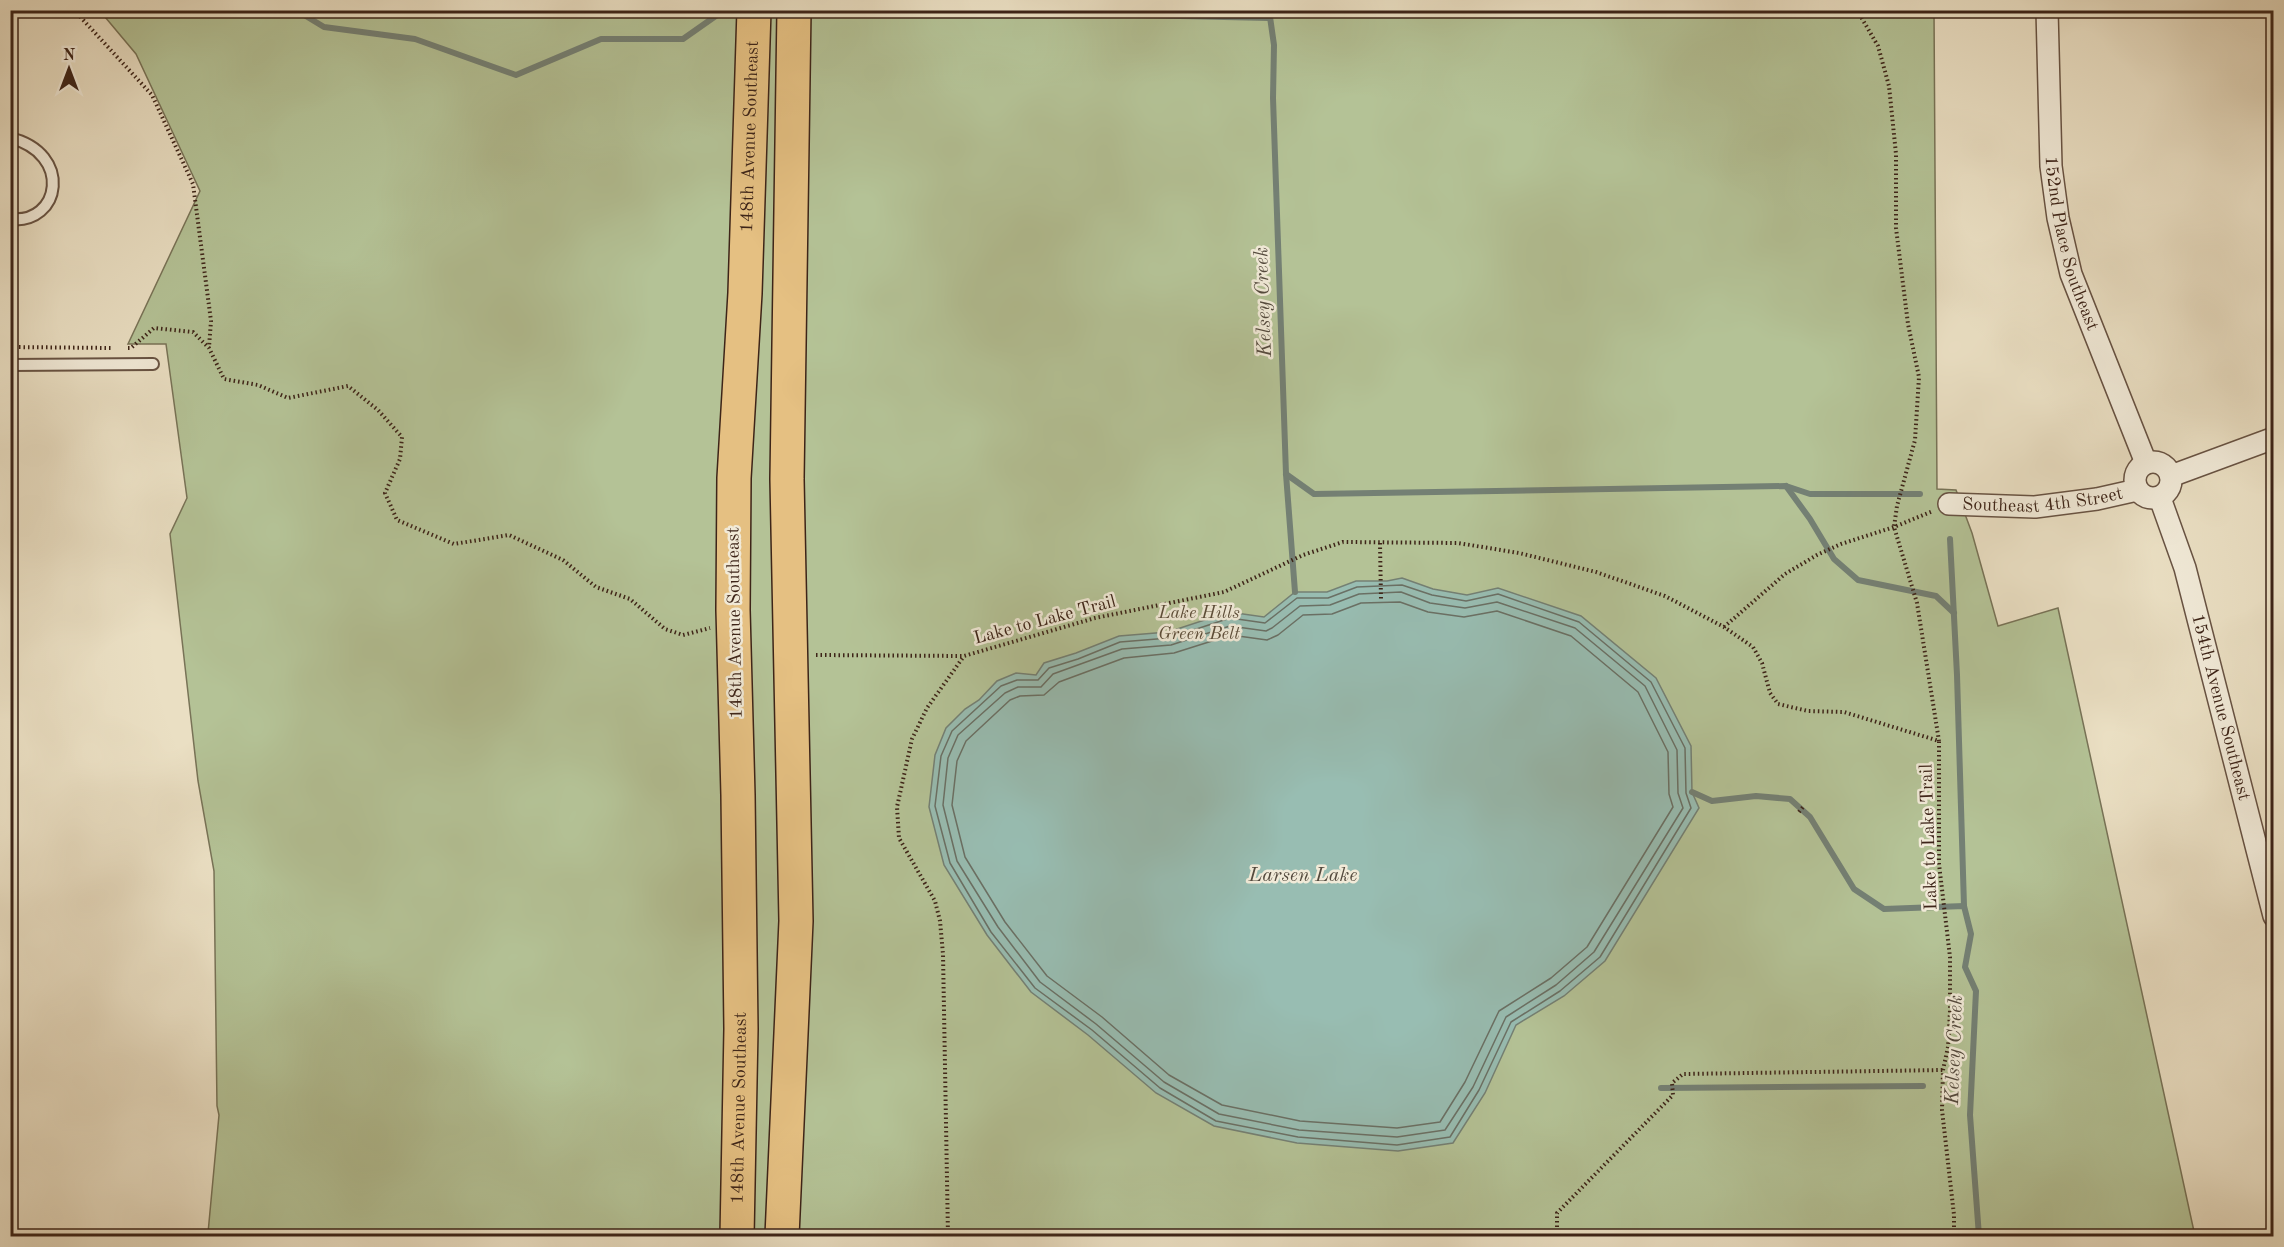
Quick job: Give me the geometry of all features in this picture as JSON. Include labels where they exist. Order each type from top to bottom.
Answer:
[{"type":"main road","name":"148th Avenue Southeast","points":[[737,1236],[741,1029],[733,609],[734,478],[745,293],[754,10]]},
{"type":"main road","points":[[782,1236],[796,921],[787,479],[794,10]]},
{"type":"main road","points":[[745,293],[752,317],[762,328],[773,330],[790,316]]},
{"type":"main road","points":[[741,1029],[751,1023],[762,1021],[774,1024],[783,1032],[787,1040],[790,1074]]},
{"type":"street","name":"152nd Place Southeast","points":[[2047,10],[2051,166],[2058,219],[2071,274],[2146,463]]},
{"type":"street","points":[[2171,476],[2274,438]]},
{"type":"street","points":[[2146,463],[2164,465],[2171,476],[2168,492],[2160,498],[2147,498],[2137,490],[2135,484],[2137,472],[2146,463]]},
{"type":"street","name":"Southeast 4th Street","points":[[1949,504],[2035,507],[2097,499],[2137,490]]},
{"type":"street","name":"154th Avenue Southeast","points":[[2160,498],[2185,568],[2274,916]]},
{"type":"lane","points":[[10,138],[33,147],[43,154],[50,164],[53,182],[49,200],[40,211],[29,217],[10,219]]},
{"type":"lane","points":[[10,364],[153,364]]},
{"type":"path","points":[[74,10],[152,94],[193,184],[211,321],[209,348]]},
{"type":"path","points":[[1857,10],[1878,46],[1889,86],[1896,154],[1896,228],[1908,324],[1918,377],[1915,440],[1903,480],[1894,528],[1917,603],[1939,741]]},
{"type":"path","points":[[10,346],[131,348],[154,328],[193,332],[209,348],[224,379],[258,385],[288,398],[348,386],[378,410],[402,437],[400,459],[385,492],[397,520],[454,544],[509,535],[562,560],[596,587],[630,599],[665,629],[683,635],[712,628]]},
{"type":"path","points":[[1724,627],[1785,574],[1817,555],[1841,544],[1894,528],[1949,504]]},
{"type":"path","name":"Lake to Lake Trail","points":[[808,655],[964,656],[1095,618],[1224,592],[1303,555],[1343,542],[1458,543],[1519,553],[1596,572],[1665,596],[1724,627],[1753,647],[1762,663],[1770,693],[1778,704],[1808,711],[1844,712],[1939,741],[1939,864],[1950,957],[1950,1011],[1948,1047],[1943,1070],[1942,1110],[1954,1215],[1954,1236]]},
{"type":"path","points":[[1380,543],[1381,599]]},
{"type":"path","points":[[948,1236],[943,954],[940,921],[935,901],[899,838],[897,807],[912,739],[927,708],[964,656]]},
{"type":"path","points":[[1799,812],[1803,807]]},
{"type":"path","points":[[1557,1236],[1557,1213],[1672,1095],[1672,1083],[1683,1074],[1943,1070]]},
{"type":"green space","name":"Lake Hills Green Belt","points":[[100,11],[1934,11],[1937,489],[1956,490],[1972,533],[1998,626],[2058,608],[2195,1236],[210,1236],[208,1233],[219,1115],[217,1106],[214,871],[198,781],[170,534],[187,498],[166,344],[128,344],[200,191],[136,54]]},
{"type":"water","name":"Larsen Lake","points":[[1402,578],[1433,589],[1467,595],[1498,588],[1581,616],[1656,678],[1691,746],[1692,792],[1699,808],[1605,961],[1564,996],[1516,1025],[1485,1093],[1453,1143],[1398,1151],[1297,1143],[1214,1126],[1156,1093],[1088,1035],[1031,992],[987,935],[944,865],[929,807],[935,755],[946,728],[997,681],[1016,673],[1036,675],[1044,663],[1119,636],[1168,632],[1229,612],[1264,617],[1295,592],[1327,592],[1356,581],[1387,581]]},
{"type":"waterway","points":[[296,10],[324,27],[415,39],[516,75],[601,39],[683,39],[720,13]]},
{"type":"waterway","name":"Kelsey Creek","points":[[1269,10],[1274,45],[1273,98],[1286,474],[1295,592]]},
{"type":"waterway","points":[[819,11],[830,11],[839,15],[1090,14],[1269,18]]},
{"type":"waterway","points":[[1286,474],[1314,494],[1786,486],[1810,494],[1920,494]]},
{"type":"waterway","points":[[1786,486],[1810,519],[1834,559],[1858,580],[1936,596],[1954,613]]},
{"type":"waterway","points":[[1950,539],[1957,675],[1964,906]]},
{"type":"waterway","name":"Kelsey Creek","points":[[1692,792],[1712,801],[1756,796],[1790,799],[1810,817],[1854,889],[1884,909],[1964,906],[1971,934],[1965,967],[1976,991],[1970,1115],[1979,1236]]},
{"type":"waterway","points":[[1661,1088],[1923,1086]]}]
